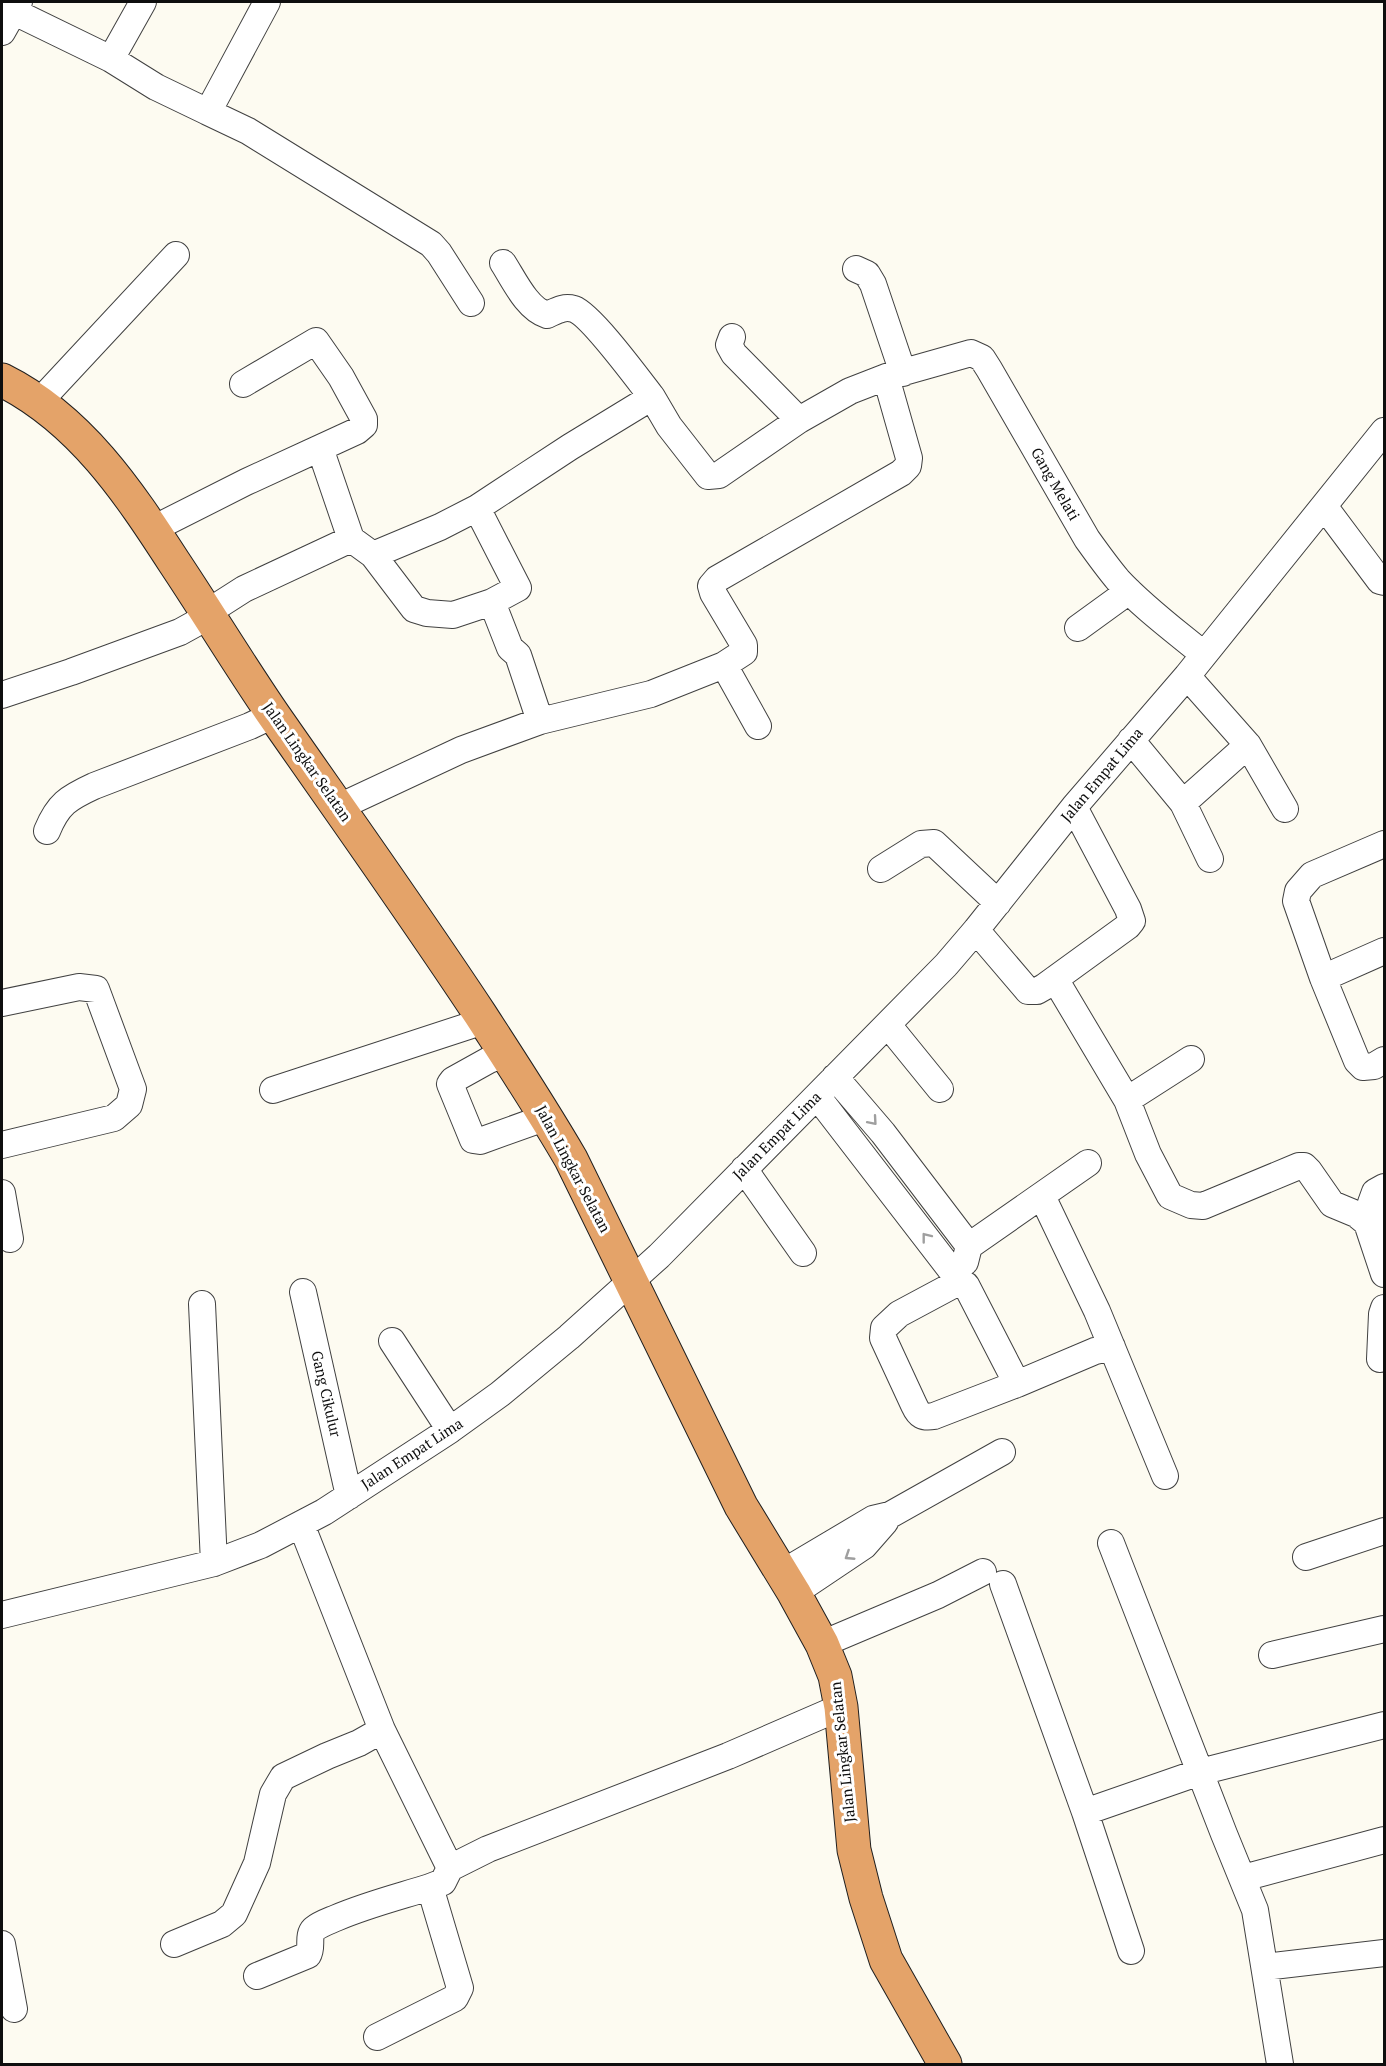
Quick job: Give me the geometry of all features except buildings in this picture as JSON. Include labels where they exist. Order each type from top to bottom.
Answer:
[{"type":"highway","name":"Jalan Lingkar Selatan","points":[[2,380],[39,402],[63,421],[101,460],[130,495],[273,715],[424,930],[547,1117],[594,1206],[741,1506],[822,1644],[834,1677],[841,1707],[854,1850],[866,1898],[886,1960],[945,2064]]},
{"type":"street","points":[[111,59],[143,2]]},
{"type":"street","points":[[215,115],[267,2]]},
{"type":"street","points":[[9,13],[111,59],[156,87],[248,131],[431,244],[471,303]]},
{"type":"street","points":[[39,402],[176,255]]},
{"type":"street","points":[[373,555],[440,527],[477,508],[652,397],[593,324],[575,309],[562,308],[547,315],[540,313],[531,305],[503,263]]},
{"type":"street","points":[[339,807],[461,750],[540,721],[651,694],[724,665],[744,652],[744,645],[713,593],[711,586],[717,579],[901,473],[908,466],[909,458],[895,375],[873,284],[867,274],[856,269]]},
{"type":"street","points":[[732,337],[729,345],[734,354],[799,420]]},
{"type":"street","points":[[153,529],[364,426],[364,418],[341,377],[316,341],[243,384]]},
{"type":"street","name":"Gang Melati","points":[[652,397],[669,426],[708,476],[719,475],[799,420],[849,391],[895,375],[971,354],[982,358],[1087,539],[1107,566],[1144,606],[1203,654]]},
{"type":"street","name":"Jalan Empat Lima","points":[[2,1615],[214,1563],[261,1545],[349,1496],[450,1431],[500,1394],[569,1337],[659,1256],[946,965],[1074,807],[1187,676],[1384,431]]},
{"type":"street","points":[[320,448],[351,539],[373,555],[414,609],[427,613],[453,615],[492,602],[518,588],[477,508]]},
{"type":"street","points":[[1324,506],[1380,581],[1384,582]]},
{"type":"street","points":[[2,695],[180,632],[209,616],[219,604],[244,589],[351,539]]},
{"type":"street","points":[[1078,628],[1129,591]]},
{"type":"street","points":[[492,602],[510,648],[518,655],[540,721]]},
{"type":"street","points":[[724,665],[758,726]]},
{"type":"street","points":[[1187,676],[1248,745],[1285,809]]},
{"type":"street","points":[[47,831],[54,814],[70,797],[273,715]]},
{"type":"street","points":[[1131,740],[1183,803],[1210,858]]},
{"type":"street","points":[[1183,803],[1248,745]]},
{"type":"street","points":[[976,930],[1028,991],[1037,991],[1132,921],[1128,909],[1074,807]]},
{"type":"street","points":[[881,869],[921,844],[934,843],[998,903]]},
{"type":"street","points":[[1384,844],[1312,874],[1298,891],[1296,901],[1323,978],[1357,1061],[1363,1067],[1374,1066],[1384,1060]]},
{"type":"street","points":[[1323,978],[1384,951]]},
{"type":"street","points":[[1055,979],[1127,1100],[1148,1154],[1170,1196],[1191,1205],[1203,1206],[1302,1166],[1307,1168],[1332,1204],[1356,1214],[1367,1223],[1384,1274]]},
{"type":"street","points":[[2,1003],[79,987],[96,989],[133,1089],[129,1105],[114,1118],[2,1145]]},
{"type":"street","points":[[273,1090],[484,1021]]},
{"type":"street","points":[[888,1025],[940,1089]]},
{"type":"street","points":[[506,1053],[489,1060],[453,1080],[450,1084],[473,1140],[480,1141],[547,1117]]},
{"type":"street","points":[[1127,1100],[1191,1059]]},
{"type":"street","points":[[835,1077],[883,1132],[969,1246]]},
{"type":"street","points":[[817,1096],[972,1293],[1017,1384]]},
{"type":"street","points":[[962,1283],[969,1246],[1088,1162]]},
{"type":"street","points":[[744,1169],[803,1253]]},
{"type":"street","points":[[1384,1187],[1375,1192],[1371,1203],[1384,1241]]},
{"type":"street","points":[[2,1193],[9,1239]]},
{"type":"street","points":[[1042,1196],[1112,1347],[1165,1476]]},
{"type":"street","points":[[962,1283],[954,1284],[899,1314],[884,1328],[883,1338],[918,1414],[926,1417],[934,1416],[1095,1351],[1112,1347]]},
{"type":"street","name":"Gang Cikulur","points":[[303,1292],[349,1496]]},
{"type":"street","points":[[202,1305],[214,1563]]},
{"type":"street","points":[[1380,1359],[1384,1308]]},
{"type":"street","points":[[392,1341],[450,1431]]},
{"type":"street","points":[[788,1583],[864,1546],[891,1515],[1002,1452]]},
{"type":"street","points":[[301,1524],[382,1730],[450,1868]]},
{"type":"street","points":[[1306,1557],[1384,1531]]},
{"type":"street","points":[[1111,1543],[1255,1910],[1280,2064]]},
{"type":"street","points":[[822,1644],[938,1595],[993,1578],[1085,1812],[1131,1951]]},
{"type":"street","points":[[1272,1655],[1384,1629]]},
{"type":"street","points":[[257,1976],[308,1955],[311,1950],[310,1935],[321,1924],[360,1908],[442,1882],[450,1868],[488,1849],[728,1756],[841,1707]]},
{"type":"street","points":[[1085,1812],[1200,1772],[1384,1725]]},
{"type":"street","points":[[174,1944],[222,1924],[234,1914],[257,1863],[273,1794],[284,1777],[382,1730]]},
{"type":"street","points":[[1243,1878],[1384,1840]]},
{"type":"street","points":[[377,2037],[455,1998],[458,1994],[460,1988],[430,1887]]},
{"type":"street","points":[[2,1944],[14,2009]]},
{"type":"street","points":[[1264,1967],[1384,1953]]}]
